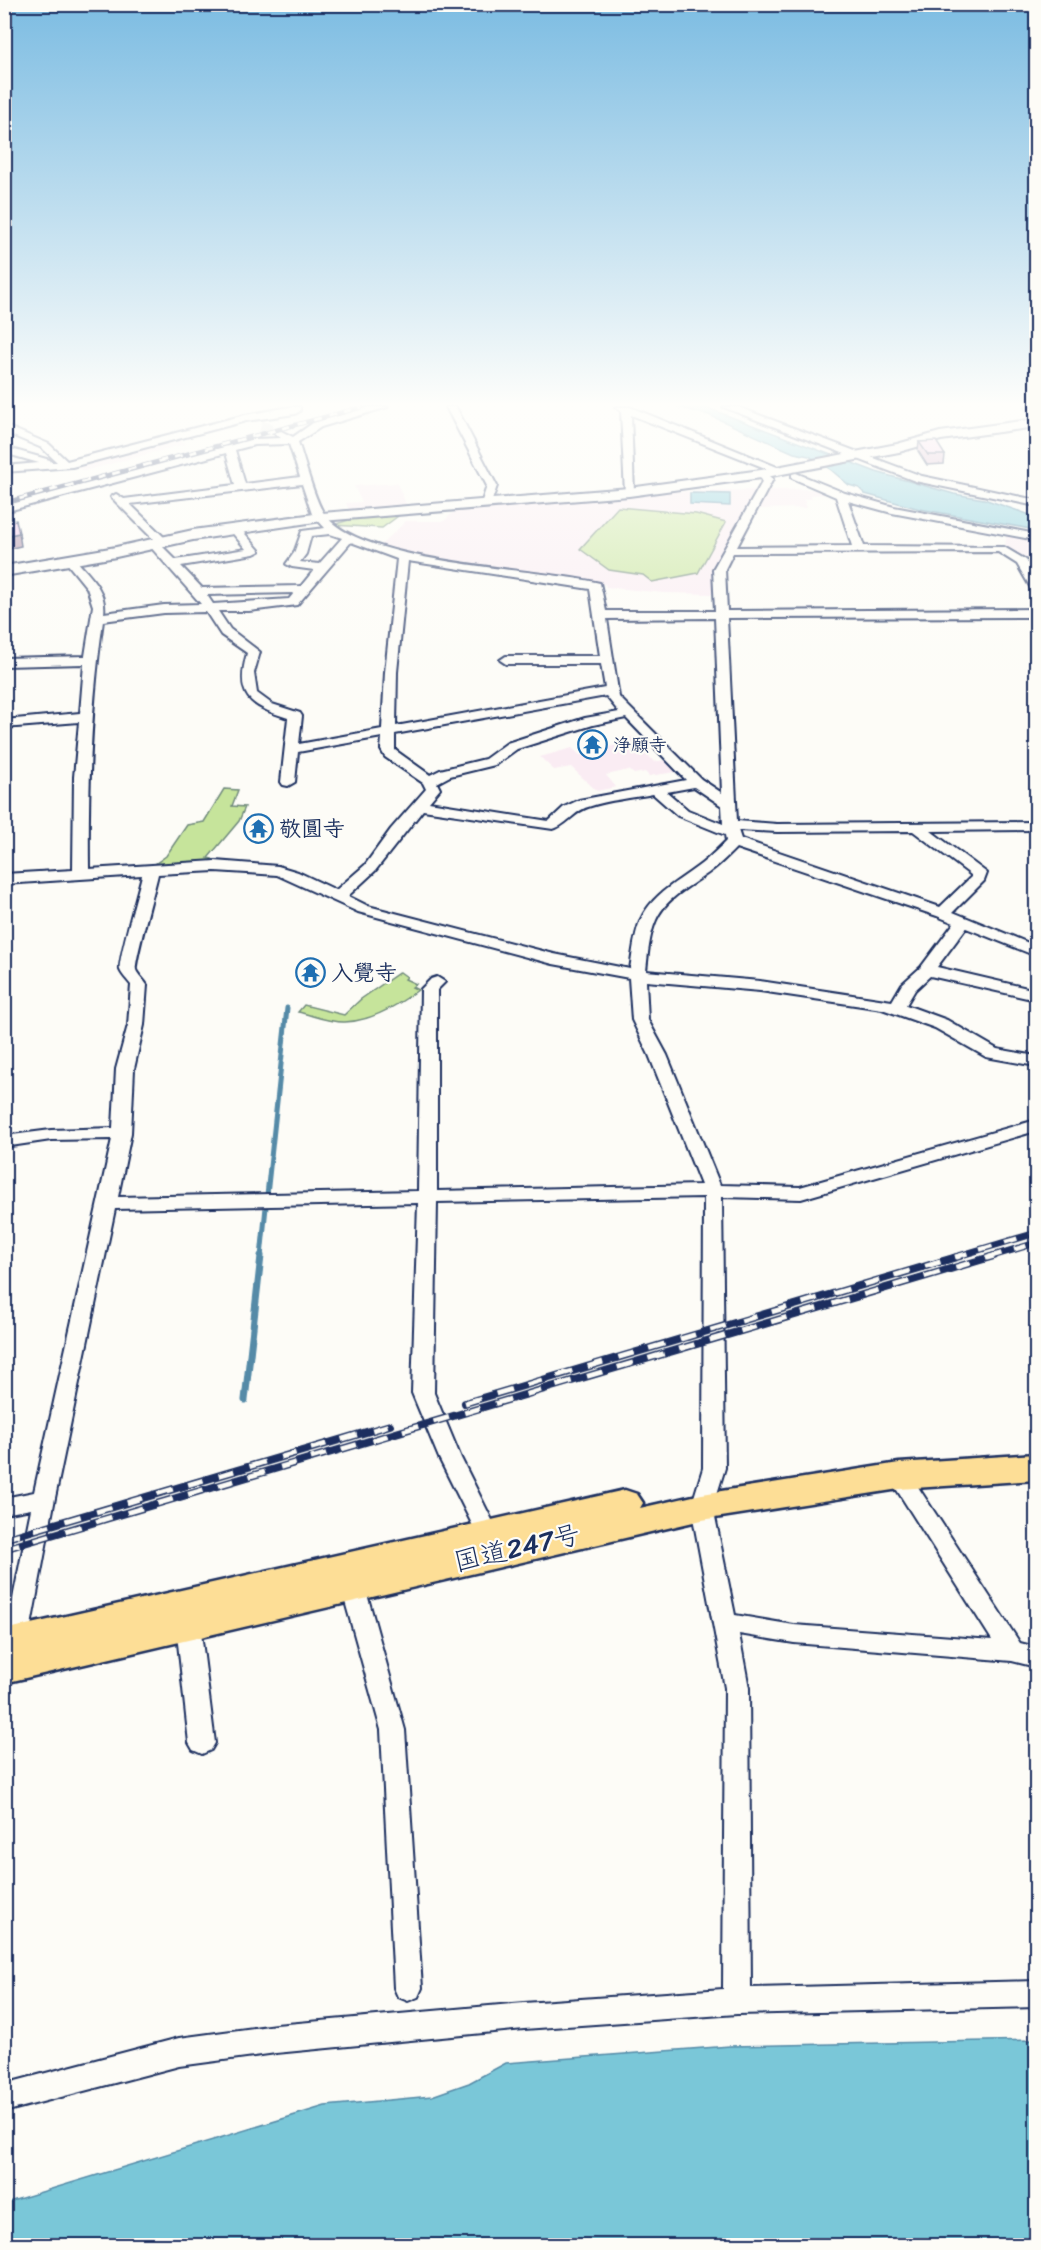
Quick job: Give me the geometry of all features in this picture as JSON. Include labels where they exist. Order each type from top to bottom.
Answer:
[{"type":"highway","name":"国道247号","points":[[8,1652],[489,1534],[706,1497],[886,1462],[1036,1452]]},
{"type":"highway","name":"国道247号","points":[[8,1652],[188,1625],[353,1587],[706,1497],[899,1476],[1036,1467]]},
{"type":"main road","points":[[4,571],[236,530],[374,512]]},
{"type":"street","points":[[131,512],[205,601],[225,632],[254,652],[248,673],[251,694],[267,707],[295,716],[288,782]]},
{"type":"street","points":[[319,512],[333,530],[348,538],[403,557],[596,586],[610,691],[613,698],[696,782],[730,805]]},
{"type":"street","points":[[737,2001],[737,1688],[706,1497],[714,1468],[714,1191],[658,1055],[640,1020],[637,975],[644,932],[658,904],[711,864],[732,833],[719,568],[750,512]]},
{"type":"street","points":[[847,512],[859,549]]},
{"type":"street","points":[[902,512],[1036,537]]},
{"type":"street","points":[[174,564],[255,551],[236,530]]},
{"type":"street","points":[[323,568],[292,564],[300,554],[306,533],[333,530]]},
{"type":"street","points":[[1000,549],[1001,531]]},
{"type":"street","points":[[205,601],[293,603],[348,538]]},
{"type":"street","points":[[729,549],[1000,549],[1022,562],[1036,587]]},
{"type":"street","points":[[336,898],[370,868],[433,789],[429,781],[390,754],[392,672],[403,557]]},
{"type":"street","points":[[70,560],[93,587],[99,606],[85,717],[81,777],[81,874]]},
{"type":"street","points":[[97,618],[303,589]]},
{"type":"street","points":[[601,615],[1036,612]]},
{"type":"street","points":[[4,662],[91,660]]},
{"type":"street","points":[[506,660],[607,660]]},
{"type":"street","points":[[293,749],[610,691]]},
{"type":"street","points":[[429,781],[446,773],[490,762],[512,746],[590,721],[628,714]]},
{"type":"street","points":[[4,724],[85,717]]},
{"type":"street","points":[[418,806],[553,825],[569,810],[584,802],[696,782]]},
{"type":"street","points":[[656,789],[684,813],[1036,951]]},
{"type":"street","points":[[915,826],[979,873],[979,878],[943,913]]},
{"type":"street","points":[[732,833],[777,828],[1036,826]]},
{"type":"street","points":[[4,879],[215,866],[278,871],[293,874],[336,898],[363,909],[553,959],[637,975],[760,986],[896,1008],[941,1024],[992,1053],[1036,1061]]},
{"type":"street","points":[[8,1652],[34,1556],[44,1498],[122,1133],[124,1069],[136,1025],[139,985],[128,970],[127,959],[138,927],[151,870]]},
{"type":"street","points":[[896,1008],[908,987],[927,970],[962,923]]},
{"type":"street","points":[[927,970],[1036,995]]},
{"type":"street","points":[[437,982],[429,989],[428,1197],[423,1393],[450,1458],[489,1534]]},
{"type":"street","points":[[107,1203],[714,1191],[801,1193],[1036,1125]]},
{"type":"street","points":[[4,1142],[51,1135],[122,1133]]},
{"type":"street","points":[[899,1476],[1012,1651]]},
{"type":"street","points":[[4,1506],[44,1498]]},
{"type":"street","points":[[353,1587],[393,1730],[408,1988]]},
{"type":"street","points":[[726,1623],[794,1634],[1012,1651],[1036,1657]]},
{"type":"street","points":[[188,1625],[202,1743]]},
{"type":"street","points":[[4,2098],[178,2052],[254,2042],[524,2016],[737,2001],[1036,1994]]},
{"type":"shaded area","points":[[454,512],[749,512],[715,594],[664,593],[606,587],[605,584],[397,551],[380,546],[406,521],[444,521]]},
{"type":"shaded area","points":[[1006,536],[1036,540],[1036,571],[1028,560],[1005,551]]},
{"type":"shaded area","points":[[633,737],[654,762],[664,760],[676,772],[649,776],[645,772],[634,774],[629,770],[606,775],[616,787],[597,791],[571,767],[554,770],[540,757],[572,748],[580,755],[610,750],[608,747],[621,744],[622,739]]},
{"type":"green space","points":[[404,512],[382,528],[333,525],[352,519],[351,517]]},
{"type":"green space","points":[[613,512],[674,512],[696,514],[726,522],[698,573],[652,582],[643,575],[609,570],[580,549]]},
{"type":"green space","points":[[224,789],[238,790],[232,806],[245,807],[239,821],[208,858],[212,859],[209,863],[155,867],[155,864],[166,856],[187,825],[204,822]]},
{"type":"green space","points":[[400,972],[407,977],[405,979],[416,984],[412,987],[418,990],[402,1002],[374,1016],[339,1022],[298,1012],[304,1005],[344,1015],[361,999]]},
{"type":"water","points":[[937,512],[1022,512],[1036,517],[1036,530]]},
{"type":"water","points":[[1036,2040],[1036,2245],[5,2245],[5,2203],[325,2106],[432,2096],[469,2083],[506,2063],[730,2046]]},
{"type":"building","points":[[16,520],[19,533],[4,536],[4,522]]},
{"type":"waterway","points":[[267,1195],[287,1008]]},
{"type":"waterway","points":[[261,1257],[266,1207]]},
{"type":"waterway","points":[[245,1400],[261,1256]]},
{"type":"railway","points":[[955,1257],[1036,1233]]},
{"type":"railway","points":[[989,1257],[1036,1243]]},
{"type":"railway","points":[[465,1403],[960,1256]]},
{"type":"railway","points":[[4,1549],[994,1256]]},
{"type":"railway","points":[[4,1539],[390,1425]]},
{"type":"place","name":"浄願寺","points":[[592,745]]},
{"type":"place","name":"敬圓寺","points":[[258,828]]},
{"type":"place","name":"入覺寺","points":[[310,972]]}]
